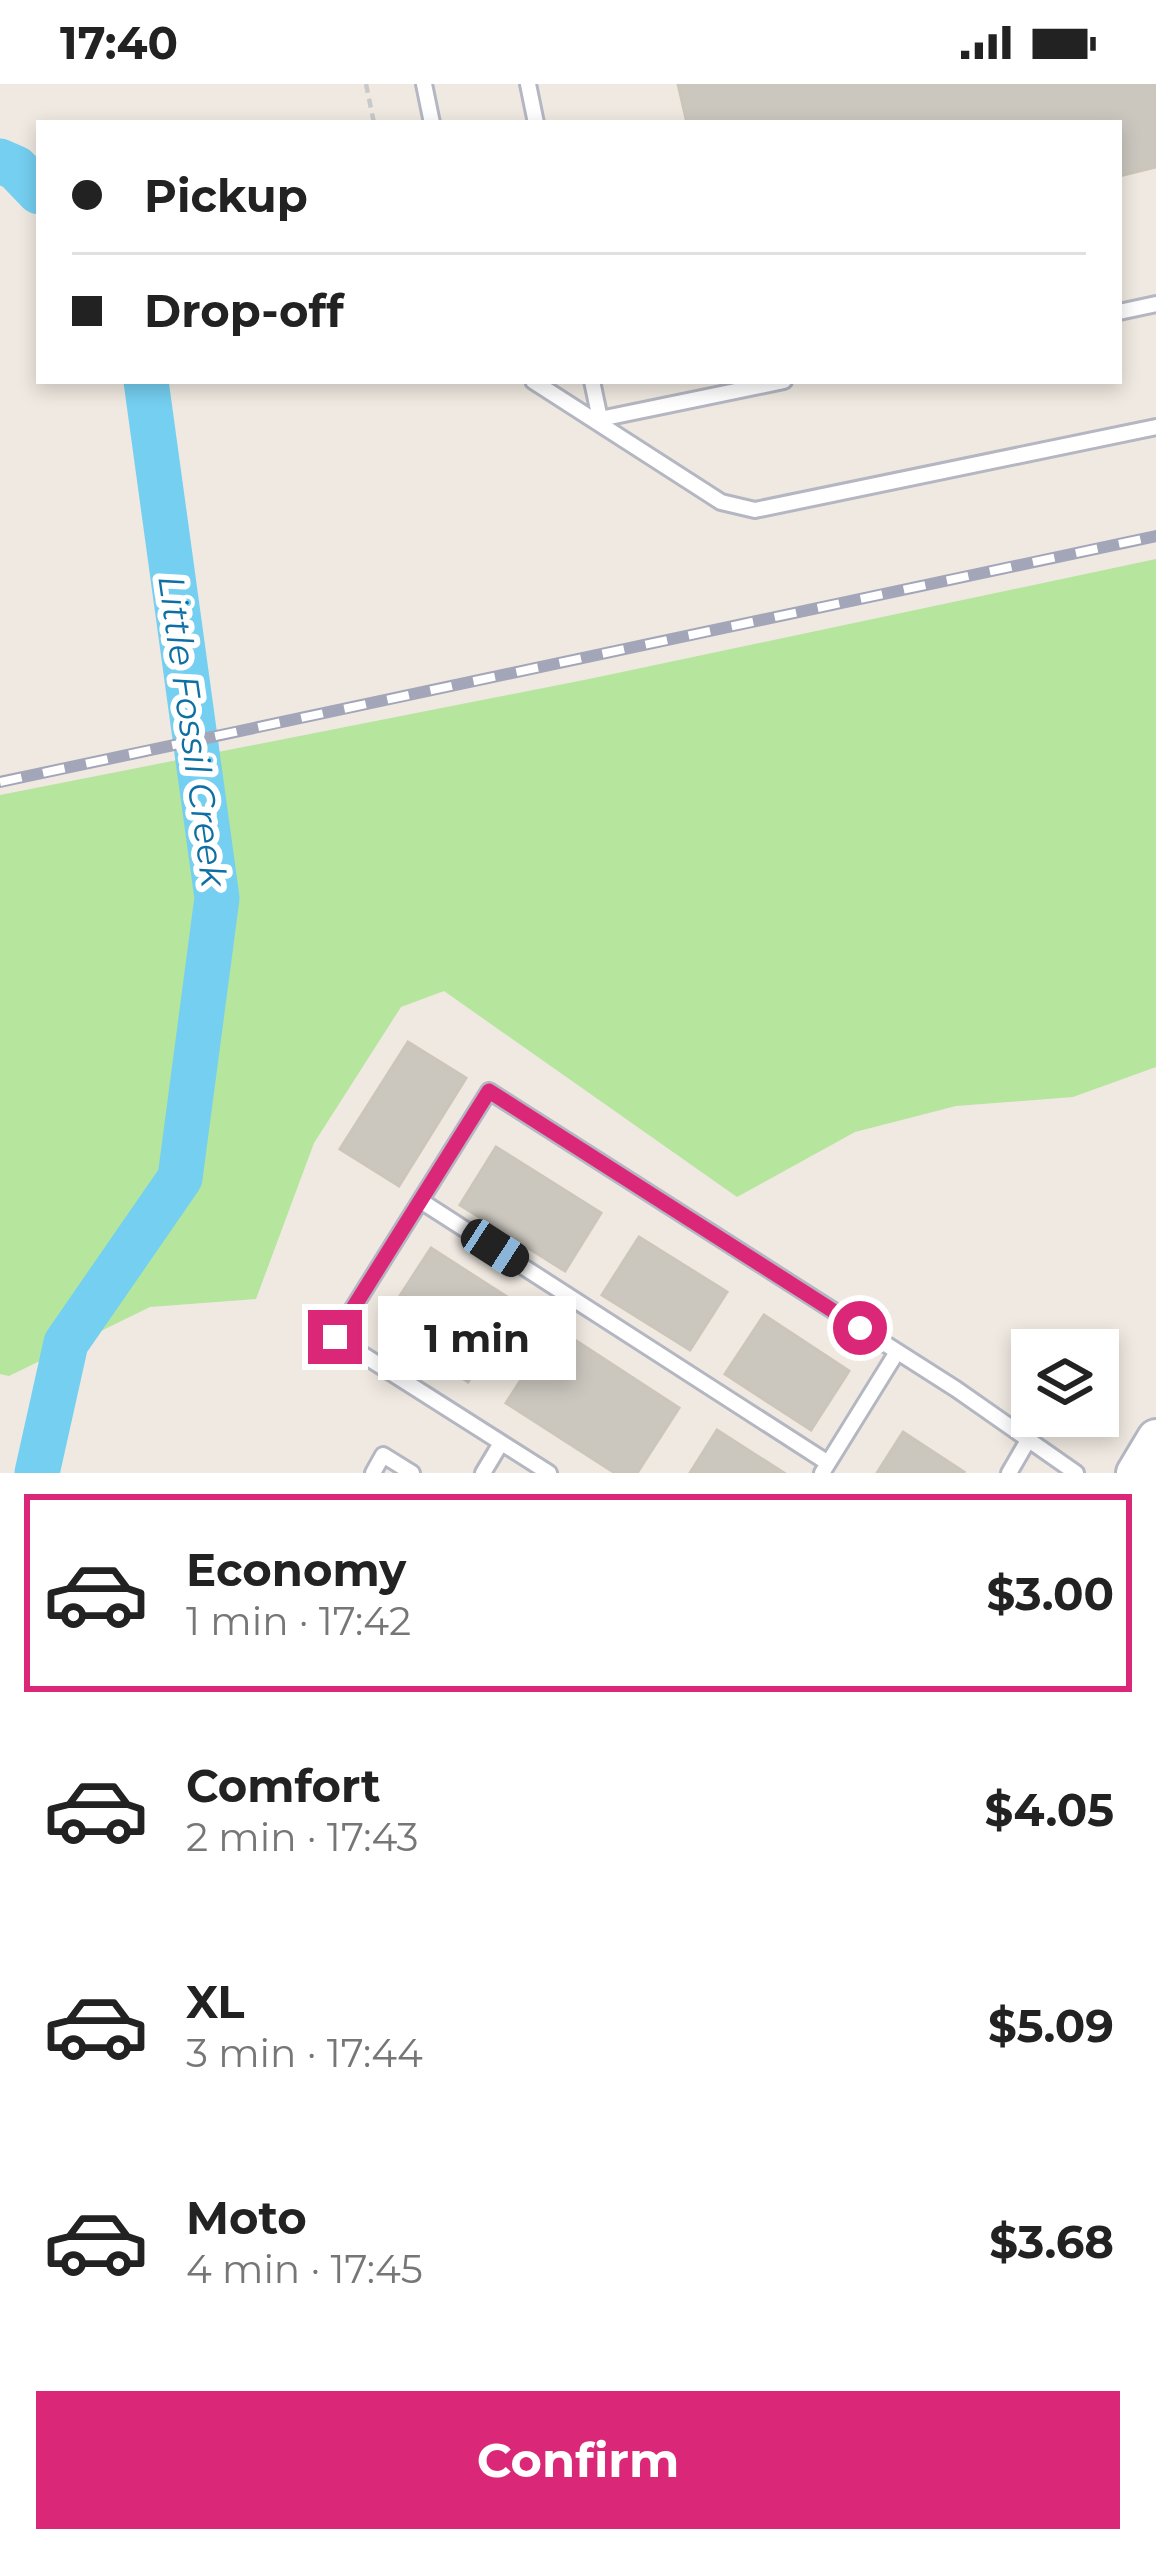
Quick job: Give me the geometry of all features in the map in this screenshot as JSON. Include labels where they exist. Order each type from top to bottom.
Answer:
[{"type":"main road","points":[[1135,1473],[1156,1438]]},
{"type":"lane","points":[[424,84],[431,120]]},
{"type":"lane","points":[[527,84],[535,120]]},
{"type":"lane","points":[[1122,311],[1156,304]]},
{"type":"lane","points":[[538,384],[600,419],[721,502],[755,510],[1156,427]]},
{"type":"lane","points":[[593,384],[600,419]]},
{"type":"lane","points":[[600,419],[769,384]]},
{"type":"lane","points":[[549,1473],[335,1337],[489,1091],[897,1352],[1076,1473]]},
{"type":"lane","points":[[421,1201],[825,1468],[897,1352]]},
{"type":"lane","points":[[1009,1473],[1027,1442]]},
{"type":"lane","points":[[483,1473],[501,1443]]},
{"type":"lane","points":[[373,1473],[383,1455],[412,1473]]},
{"type":"path","points":[[366,84],[373,120]]},
{"type":"green space","points":[[1156,559],[1156,1067],[1073,1097],[956,1106],[855,1132],[737,1197],[444,991],[401,1007],[314,1143],[256,1299],[150,1307],[9,1376],[0,1374],[0,795],[589,679]]},
{"type":"building","points":[[678,84],[1156,84],[1156,167],[1122,175],[1122,120],[686,120]]},
{"type":"building","points":[[408,1042],[466,1078],[399,1186],[340,1149]]},
{"type":"building","points":[[496,1147],[601,1213],[565,1271],[460,1205]]},
{"type":"building","points":[[639,1237],[727,1292],[690,1350],[602,1295]]},
{"type":"building","points":[[431,1248],[518,1304],[468,1382],[381,1325]]},
{"type":"building","points":[[764,1315],[849,1371],[811,1430],[725,1374]]},
{"type":"building","points":[[555,1327],[679,1408],[637,1473],[615,1473],[506,1403]]},
{"type":"building","points":[[717,1430],[784,1473],[690,1473]]},
{"type":"building","points":[[903,1432],[964,1472],[877,1473]]},
{"type":"waterway","name":"Little Fossil Creek","points":[[0,161],[16,168],[36,189]]},
{"type":"waterway","name":"Little Fossil Creek","points":[[37,1473],[66,1343],[180,1178],[217,898],[146,384]]},
{"type":"railway","points":[[0,782],[1156,536]]},
{"type":"route","points":[[335,1337],[489,1091],[860,1328]]}]
